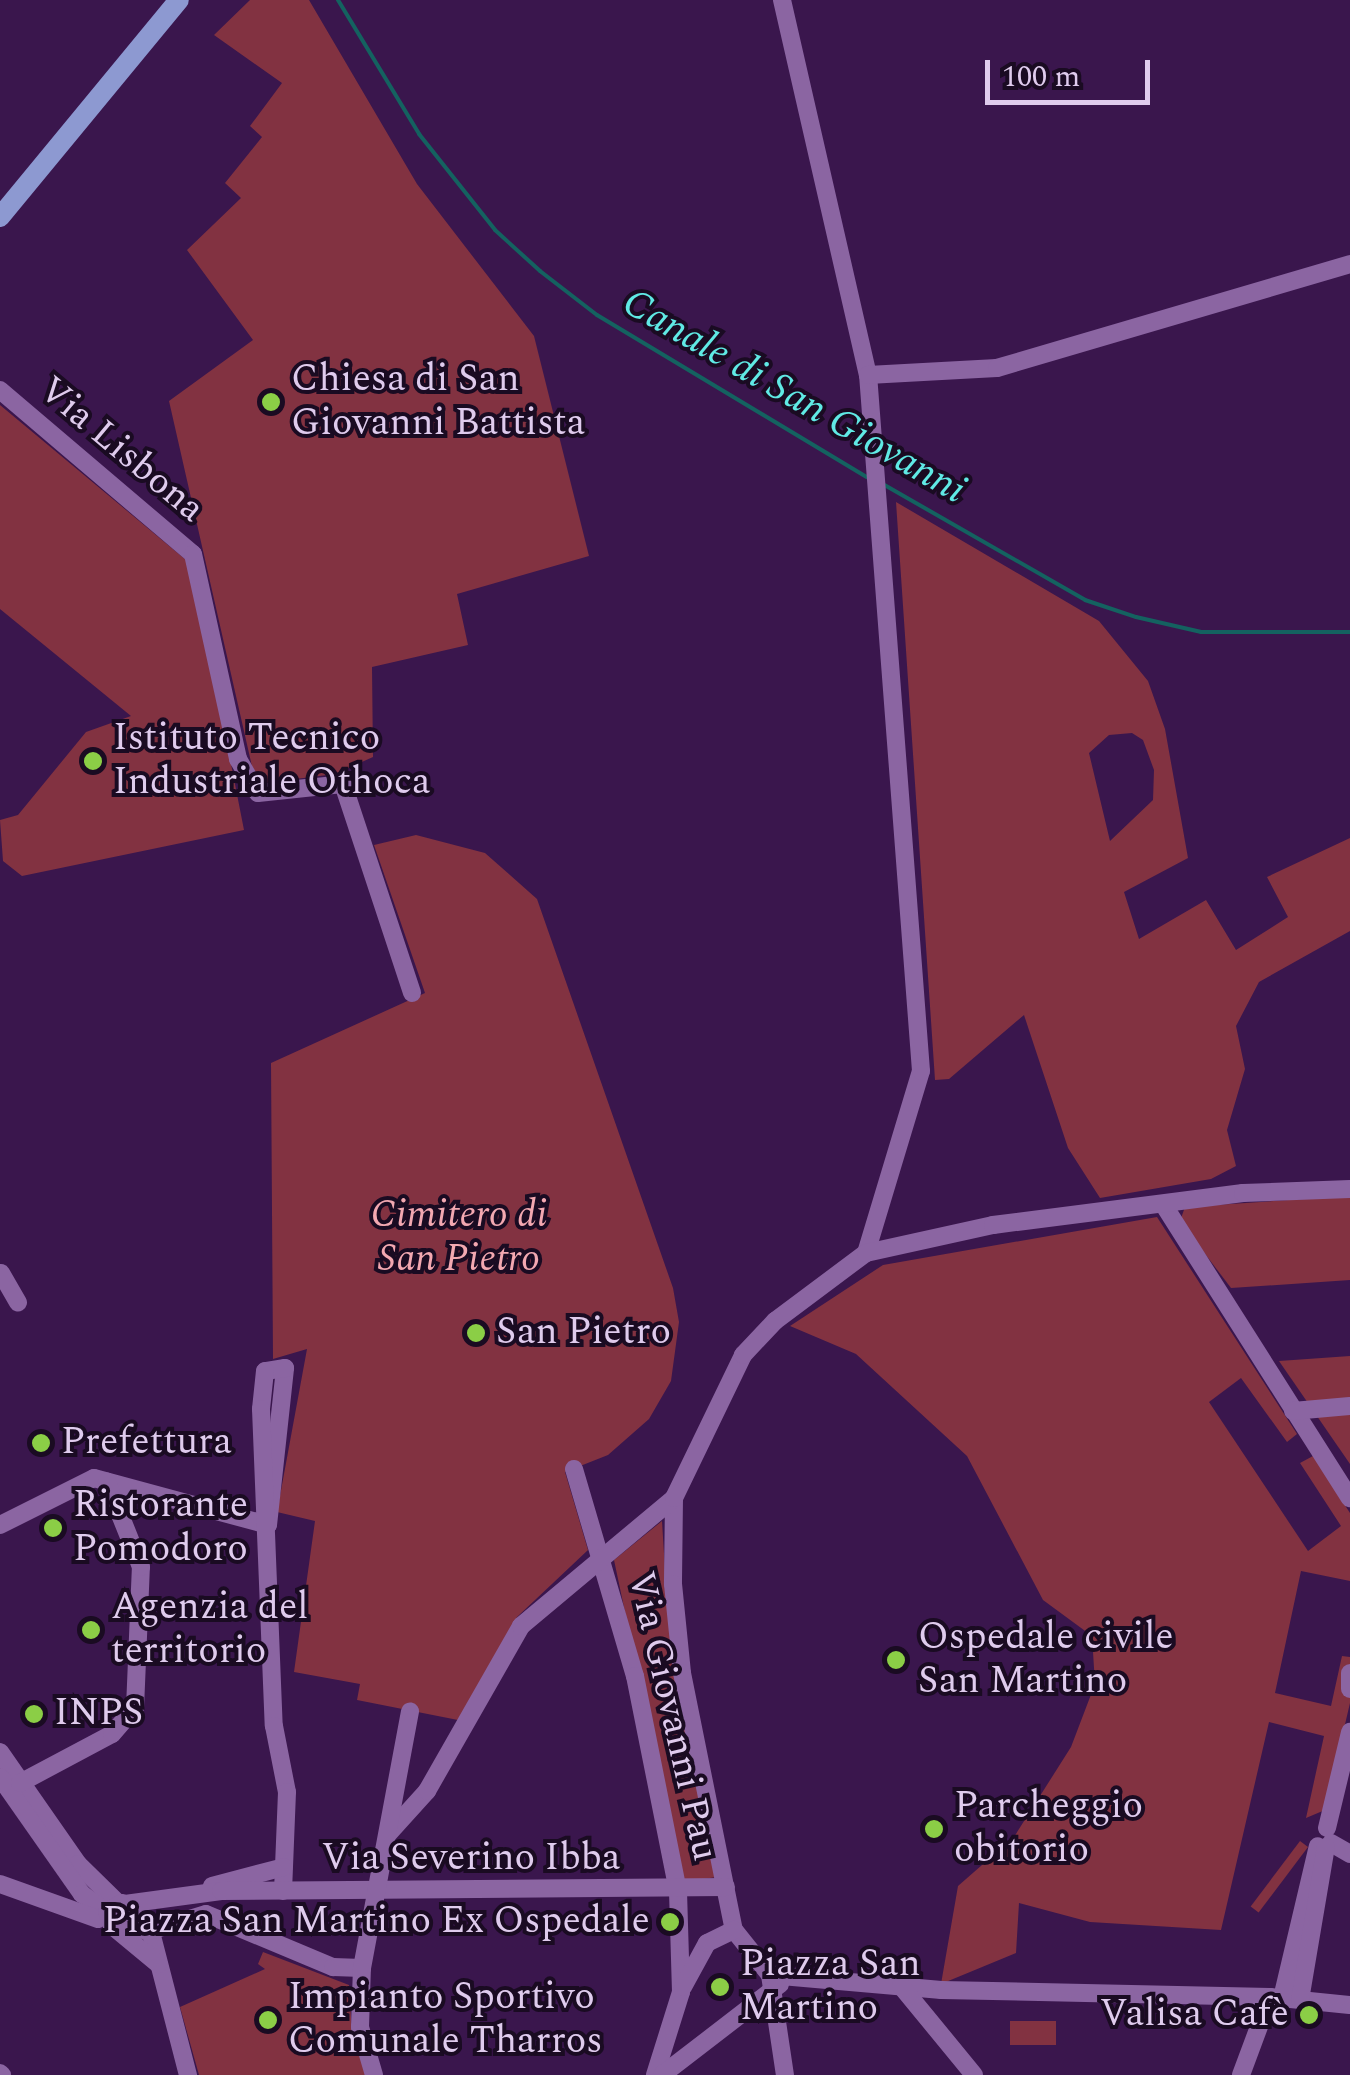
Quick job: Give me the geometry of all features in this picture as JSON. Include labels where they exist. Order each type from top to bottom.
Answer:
[{"type":"main road","points":[[0,217],[179,0]]},
{"type":"street","points":[[782,0],[868,374],[874,497],[921,1071],[866,1253]]},
{"type":"street","points":[[868,374],[997,368],[1350,264]]},
{"type":"street","name":"Via Lisbona","points":[[0,390],[193,554],[238,759],[258,793],[343,784],[412,993]]},
{"type":"street","points":[[785,2075],[771,1982],[734,1930],[682,1673],[672,1584],[674,1498],[743,1355],[775,1321],[866,1253],[993,1225],[1243,1193],[1350,1189]]},
{"type":"street","points":[[1165,1206],[1350,1498]]},
{"type":"street","points":[[1,1273],[10,1299]]},
{"type":"street","points":[[268,1525],[285,1368],[265,1371],[260,1409],[274,1726],[287,1792],[284,1867],[279,1891]]},
{"type":"street","points":[[1293,1411],[1350,1406]]},
{"type":"street","name":"Via Giovanni Pau","points":[[574,1468],[603,1554],[672,1892]]},
{"type":"street","points":[[0,1525],[94,1478],[268,1525]]},
{"type":"street","points":[[7,1783],[112,1734],[134,1708],[141,1566],[107,1482]]},
{"type":"street","points":[[389,1833],[427,1791],[521,1626],[674,1498]]},
{"type":"street","points":[[1350,1673],[1350,1689]]},
{"type":"street","points":[[374,2075],[360,2027],[362,1968],[373,1891],[389,1833],[410,1711]]},
{"type":"street","points":[[1241,2075],[1284,1998],[1350,1738]]},
{"type":"street","points":[[0,1752],[7,1783],[91,1904],[148,1930],[206,1914],[333,1967],[362,1968]]},
{"type":"street","points":[[7,1783],[158,1964]]},
{"type":"street","points":[[1325,1841],[1350,1854]]},
{"type":"street","points":[[47,1898],[62,1866]]},
{"type":"street","points":[[203,1894],[216,1884],[284,1867]]},
{"type":"street","points":[[0,1884],[84,1912],[117,1917]]},
{"type":"street","points":[[658,2075],[672,2037],[681,1992],[672,1892],[726,1887]]},
{"type":"street","name":"Via Severino Ibba","points":[[230,1924],[246,1904],[279,1891]]},
{"type":"street","name":"Via Severino Ibba","points":[[117,1917],[203,1894],[672,1892]]},
{"type":"street","points":[[148,1930],[188,2075]]},
{"type":"street","points":[[681,1992],[707,1943],[734,1930]]},
{"type":"street","points":[[658,2075],[771,1982],[792,1979],[941,1990],[1284,1998],[1350,2006]]},
{"type":"street","points":[[902,1986],[974,2075]]},
{"type":"street","points":[[941,1990],[943,2032]]},
{"type":"street","points":[[672,2037],[678,2051],[692,2050]]},
{"type":"green space","points":[[250,0],[309,0],[417,184],[534,336],[589,556],[457,594],[468,645],[372,667],[373,757],[335,774],[256,784],[169,401],[253,340],[187,250],[241,198],[225,183],[262,137],[250,126],[282,83],[214,35]]},
{"type":"green space","points":[[0,405],[192,565],[244,830],[22,876],[3,861],[0,820],[18,815],[86,732],[131,716],[0,609]]},
{"type":"green space","points":[[896,502],[1099,621],[1148,681],[1165,729],[1188,858],[1124,892],[1139,939],[1206,900],[1236,950],[1288,917],[1267,877],[1350,838],[1350,931],[1259,982],[1236,1026],[1245,1069],[1227,1130],[1236,1166],[1211,1179],[1100,1198],[1068,1148],[1024,1015],[949,1079],[935,1080]],"holes":[[[1132,733],[1143,740],[1154,770],[1153,800],[1110,841],[1089,753],[1109,735]]]},
{"type":"green space","name":"Cimitero di San Pietro","points":[[416,835],[485,853],[537,899],[673,1288],[679,1322],[671,1381],[649,1419],[608,1455],[565,1472],[588,1550],[517,1617],[463,1721],[357,1700],[360,1684],[294,1672],[315,1521],[277,1512],[307,1349],[273,1359],[271,1063],[425,993],[374,845]]},
{"type":"green space","points":[[1350,1196],[1350,1280],[1231,1288],[1180,1221],[1185,1207]]},
{"type":"green space","points":[[1157,1217],[1297,1434],[1287,1442],[1241,1378],[1209,1402],[1308,1551],[1341,1526],[1300,1463],[1313,1456],[1350,1513],[1350,1581],[1301,1571],[1275,1693],[1331,1706],[1342,1656],[1350,1657],[1350,1703],[1325,1810],[1306,1818],[1324,1736],[1269,1722],[1221,1930],[1090,1922],[1019,1903],[1016,1953],[941,1984],[958,1886],[1014,1837],[1071,1747],[1095,1684],[1092,1636],[1043,1600],[967,1456],[856,1354],[790,1326],[883,1265]]},
{"type":"green space","points":[[1350,1356],[1350,1464],[1279,1361]]},
{"type":"green space","points":[[662,1521],[666,1586],[717,1877],[682,1882],[614,1560]]},
{"type":"green space","points":[[1300,1841],[1308,1847],[1259,1913],[1251,1906]]},
{"type":"green space","name":"Impianto Sportivo Comunale Tharros","points":[[263,1952],[349,1985],[352,2033],[366,2075],[199,2075],[180,2007],[265,1969],[258,1964]]},
{"type":"green space","points":[[1010,2021],[1056,2021],[1056,2045],[1010,2045]]},
{"type":"waterway","name":"Canale di San Giovanni","points":[[338,0],[419,134],[495,230],[540,271],[597,315],[867,477]]},
{"type":"waterway","name":"Canale di San Giovanni","points":[[881,483],[1085,600],[1136,617],[1201,632],[1350,632]]},
{"type":"place","name":"Chiesa di San Giovanni Battista","points":[[271,402]]},
{"type":"place","name":"Istituto Tecnico Industriale Othoca","points":[[93,761]]},
{"type":"place","name":"San Pietro","points":[[476,1333]]},
{"type":"place","name":"Prefettura","points":[[41,1443]]},
{"type":"place","name":"Ristorante Pomodoro","points":[[53,1528]]},
{"type":"place","name":"Agenzia del territorio","points":[[91,1630]]},
{"type":"place","name":"Ospedale civile San Martino","points":[[896,1660]]},
{"type":"place","name":"INPS","points":[[34,1714]]},
{"type":"place","name":"Parcheggio obitorio","points":[[934,1829]]},
{"type":"place","name":"Piazza San Martino Ex Ospedale","points":[[670,1922]]},
{"type":"place","name":"Piazza San Martino","points":[[720,1987]]},
{"type":"place","name":"Valisa Cafè","points":[[1309,2015]]},
{"type":"place","name":"Impianto Sportivo Comunale Tharros","points":[[268,2020]]}]
